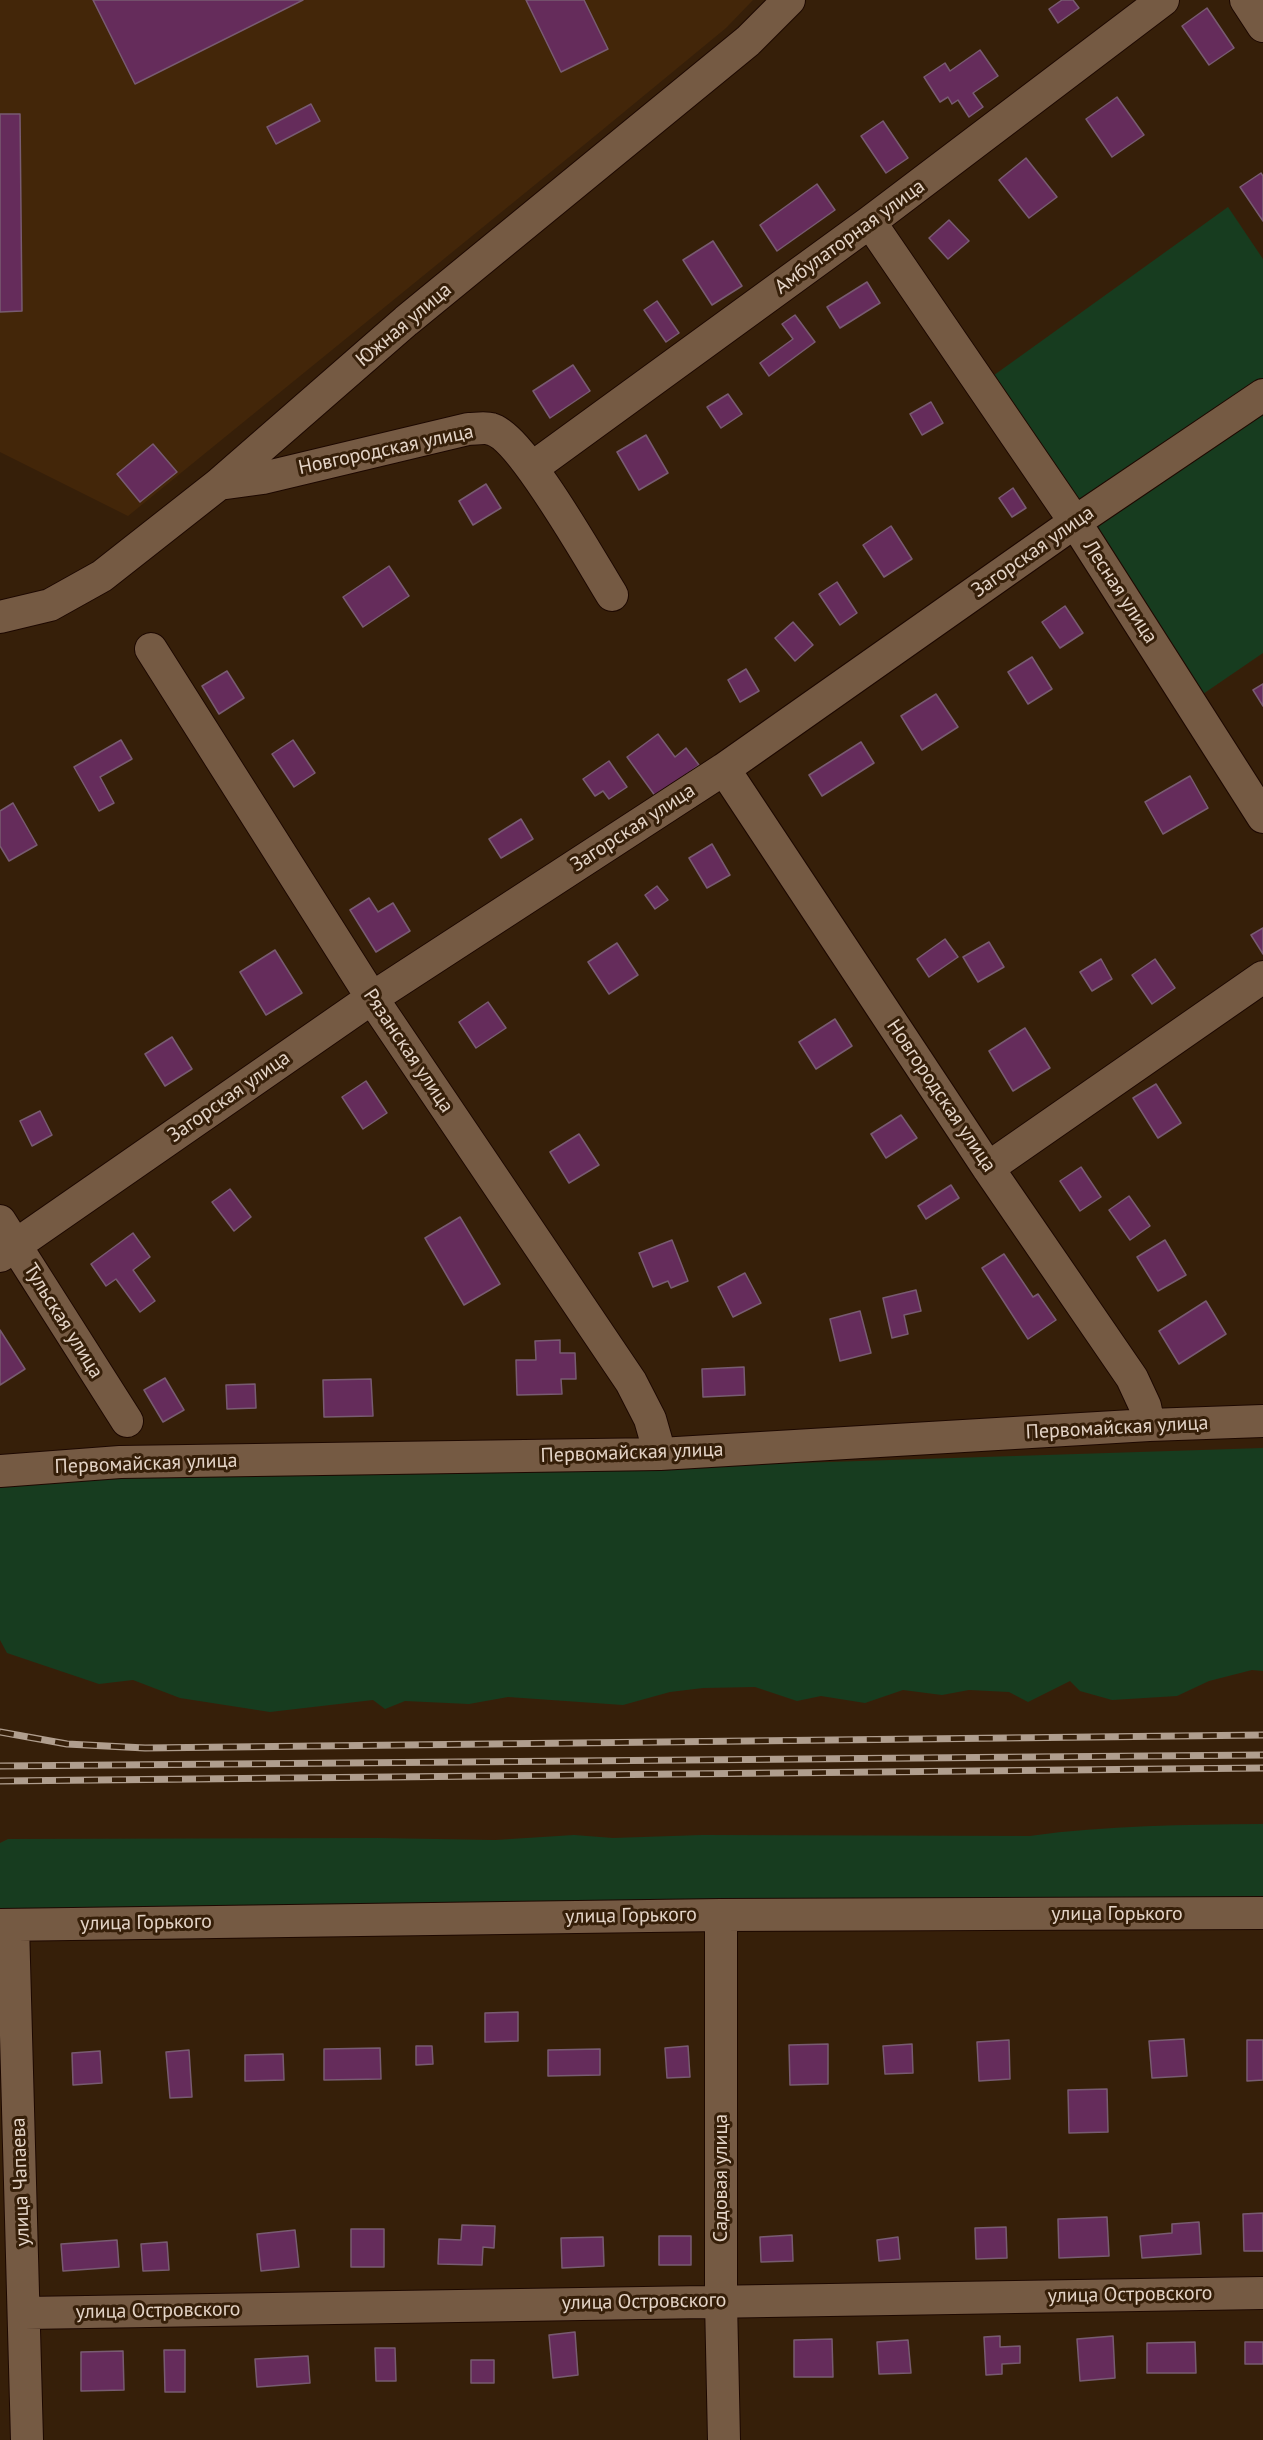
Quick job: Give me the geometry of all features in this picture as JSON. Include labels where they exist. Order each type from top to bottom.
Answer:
[{"type":"street","name":"Южная улица","points":[[0,616],[50,605],[102,576],[219,484],[406,321],[748,41],[789,0]]},
{"type":"street","name":"Амбулаторная улица","points":[[532,468],[870,222],[1163,0]]},
{"type":"street","points":[[1246,0],[1263,26]]},
{"type":"street","name":"Лесная улица","points":[[870,222],[1075,522],[1263,817]]},
{"type":"street","name":"Загорская улица","points":[[5,1240],[724,770],[1075,522],[1263,395]]},
{"type":"street","name":"Новгородская улица","points":[[219,484],[263,478],[468,429],[492,429],[512,443],[532,468],[612,595]]},
{"type":"street","name":"Рязанская улица","points":[[151,650],[372,998],[631,1382],[650,1419],[660,1454]]},
{"type":"street","name":"Новгородская улица","points":[[724,770],[988,1168],[1132,1378],[1145,1406],[1149,1425]]},
{"type":"street","points":[[988,1168],[1263,977]]},
{"type":"street","name":"Тульская улица","points":[[5,1240],[127,1421]]},
{"type":"street","name":"Первомайская улица","points":[[0,1471],[120,1462],[660,1454],[1149,1425],[1263,1421]]},
{"type":"street","name":"улица Горького","points":[[7,1925],[721,1915],[1263,1913]]},
{"type":"street","name":"Садовая улица","points":[[721,1915],[721,2301],[724,2440]]},
{"type":"street","name":"улица Чапаева","points":[[7,1925],[25,2313],[13,2393],[27,2440]]},
{"type":"street","name":"улица Островского","points":[[25,2313],[1263,2293]]},
{"type":"shaded area","points":[[0,0],[753,0],[726,28],[128,516],[0,452]]},
{"type":"green space","points":[[1228,207],[1263,259],[1263,382],[1076,511],[990,378]]},
{"type":"green space","points":[[1263,406],[1263,653],[1203,694],[1089,522]]},
{"type":"green space","points":[[1263,1448],[1263,1671],[1252,1670],[1209,1681],[1177,1696],[1112,1700],[1080,1691],[1070,1681],[1028,1702],[1009,1692],[969,1690],[942,1695],[903,1690],[865,1703],[821,1696],[797,1701],[755,1687],[703,1688],[670,1692],[623,1705],[508,1697],[469,1704],[405,1701],[385,1709],[373,1700],[270,1712],[180,1698],[133,1680],[99,1684],[7,1653],[0,1640],[0,1483],[140,1471],[487,1473]]},
{"type":"green space","points":[[1263,1824],[1263,1901],[0,1914],[0,1843],[8,1839],[495,1840],[574,1835],[613,1838],[702,1835],[1030,1836],[1175,1825]]},
{"type":"building","points":[[93,0],[303,0],[135,84]]},
{"type":"building","points":[[526,0],[584,0],[608,49],[561,72]]},
{"type":"building","points":[[1062,0],[1073,0],[1079,8],[1058,23],[1049,9]]},
{"type":"building","points":[[1207,8],[1234,48],[1209,65],[1182,26]]},
{"type":"building","points":[[980,50],[998,76],[973,93],[983,107],[969,117],[958,100],[952,104],[948,97],[940,102],[924,77],[945,63],[950,71]]},
{"type":"building","points":[[1117,97],[1144,135],[1112,157],[1086,119]]},
{"type":"building","points":[[311,104],[320,121],[276,144],[267,127]]},
{"type":"building","points":[[0,114],[20,114],[22,311],[0,312]]},
{"type":"building","points":[[883,121],[908,158],[886,173],[861,136]]},
{"type":"building","points":[[1026,158],[1057,197],[1029,218],[999,180]]},
{"type":"building","points":[[1261,173],[1263,176],[1263,221],[1240,187]]},
{"type":"building","points":[[817,184],[835,210],[777,251],[760,225]]},
{"type":"building","points":[[949,220],[969,241],[948,259],[929,238]]},
{"type":"building","points":[[713,241],[742,286],[712,305],[683,260]]},
{"type":"building","points":[[867,282],[880,303],[840,328],[827,307]]},
{"type":"building","points":[[657,301],[679,333],[666,342],[644,310]]},
{"type":"building","points":[[795,315],[815,342],[769,376],[760,363],[793,339],[782,324]]},
{"type":"building","points":[[573,365],[590,391],[550,418],[533,391]]},
{"type":"building","points":[[728,394],[742,414],[721,428],[707,407]]},
{"type":"building","points":[[931,402],[943,423],[922,435],[910,414]]},
{"type":"building","points":[[646,435],[668,473],[639,490],[617,452]]},
{"type":"building","points":[[153,444],[177,472],[140,502],[117,474]]},
{"type":"building","points":[[486,484],[501,508],[473,525],[459,501]]},
{"type":"building","points":[[1013,488],[1026,508],[1012,517],[999,498]]},
{"type":"building","points":[[891,526],[912,559],[884,577],[863,545]]},
{"type":"building","points":[[389,566],[409,596],[363,627],[343,597]]},
{"type":"building","points":[[837,582],[857,613],[840,625],[819,594]]},
{"type":"building","points":[[1065,606],[1083,633],[1060,648],[1042,622]]},
{"type":"building","points":[[793,622],[813,645],[795,661],[775,638]]},
{"type":"building","points":[[1032,657],[1052,689],[1028,704],[1008,672]]},
{"type":"building","points":[[746,669],[759,691],[740,702],[728,680]]},
{"type":"building","points":[[227,671],[244,698],[219,714],[202,686]]},
{"type":"building","points":[[1263,684],[1263,706],[1253,690]]},
{"type":"building","points":[[936,694],[958,727],[922,750],[901,716]]},
{"type":"building","points":[[658,734],[675,757],[686,748],[699,765],[656,797],[627,757]]},
{"type":"building","points":[[121,740],[132,759],[100,777],[114,803],[99,811],[74,767]]},
{"type":"building","points":[[293,740],[315,773],[294,787],[272,754]]},
{"type":"building","points":[[861,742],[874,763],[822,796],[809,775]]},
{"type":"building","points":[[609,761],[627,787],[609,799],[603,791],[595,796],[583,779]]},
{"type":"building","points":[[1190,776],[1208,808],[1163,834],[1145,802]]},
{"type":"building","points":[[13,803],[37,845],[9,861],[0,846],[0,811]]},
{"type":"building","points":[[521,819],[533,839],[501,858],[489,839]]},
{"type":"building","points":[[712,844],[730,875],[707,888],[689,858]]},
{"type":"building","points":[[657,886],[668,900],[655,909],[645,895]]},
{"type":"building","points":[[369,898],[378,912],[393,903],[410,931],[376,952],[350,910]]},
{"type":"building","points":[[1263,928],[1263,954],[1251,935]]},
{"type":"building","points":[[945,939],[958,957],[929,977],[917,959]]},
{"type":"building","points":[[989,942],[1004,967],[978,982],[963,957]]},
{"type":"building","points":[[617,943],[638,975],[609,994],[588,962]]},
{"type":"building","points":[[275,950],[302,993],[266,1015],[240,972]]},
{"type":"building","points":[[1101,959],[1112,979],[1092,991],[1080,972]]},
{"type":"building","points":[[1155,959],[1175,988],[1152,1004],[1132,975]]},
{"type":"building","points":[[488,1002],[506,1028],[476,1048],[459,1022]]},
{"type":"building","points":[[835,1019],[852,1046],[816,1069],[799,1042]]},
{"type":"building","points":[[1025,1028],[1050,1068],[1013,1091],[989,1051]]},
{"type":"building","points":[[172,1037],[192,1069],[165,1086],[145,1054]]},
{"type":"building","points":[[366,1081],[387,1113],[363,1129],[342,1097]]},
{"type":"building","points":[[1156,1084],[1181,1123],[1158,1138],[1133,1098]]},
{"type":"building","points":[[40,1111],[52,1135],[32,1146],[20,1121]]},
{"type":"building","points":[[901,1115],[917,1138],[886,1158],[871,1134]]},
{"type":"building","points":[[579,1134],[599,1165],[569,1183],[550,1152]]},
{"type":"building","points":[[1081,1167],[1101,1197],[1080,1211],[1060,1181]]},
{"type":"building","points":[[951,1185],[959,1198],[926,1219],[918,1206]]},
{"type":"building","points":[[230,1189],[251,1217],[234,1231],[212,1202]]},
{"type":"building","points":[[1129,1196],[1150,1226],[1130,1240],[1109,1210]]},
{"type":"building","points":[[460,1217],[500,1284],[464,1305],[425,1238]]},
{"type":"building","points":[[133,1233],[150,1257],[133,1270],[155,1301],[140,1312],[116,1279],[106,1286],[91,1264]]},
{"type":"building","points":[[672,1240],[688,1281],[671,1288],[668,1281],[653,1287],[639,1253]]},
{"type":"building","points":[[1165,1240],[1186,1275],[1158,1291],[1137,1257]]},
{"type":"building","points":[[1004,1254],[1033,1297],[1038,1294],[1056,1320],[1028,1339],[982,1268]]},
{"type":"building","points":[[745,1273],[761,1303],[733,1317],[718,1287]]},
{"type":"building","points":[[916,1290],[921,1311],[904,1315],[908,1334],[892,1338],[883,1298]]},
{"type":"building","points":[[1206,1301],[1226,1334],[1179,1364],[1159,1331]]},
{"type":"building","points":[[860,1311],[871,1353],[840,1361],[830,1319]]},
{"type":"building","points":[[0,1330],[25,1369],[0,1385]]},
{"type":"building","points":[[560,1340],[560,1353],[575,1353],[576,1379],[561,1379],[562,1394],[517,1395],[516,1360],[536,1360],[535,1341]]},
{"type":"building","points":[[744,1367],[745,1395],[703,1397],[702,1369]]},
{"type":"building","points":[[165,1378],[184,1410],[163,1422],[144,1390]]},
{"type":"building","points":[[371,1379],[373,1416],[324,1417],[323,1380]]},
{"type":"building","points":[[255,1384],[256,1408],[227,1409],[226,1385]]},
{"type":"building","points":[[518,2012],[518,2041],[485,2042],[485,2013]]},
{"type":"building","points":[[1184,2039],[1187,2076],[1152,2078],[1149,2041]]},
{"type":"building","points":[[1009,2040],[1010,2079],[979,2081],[977,2042]]},
{"type":"building","points":[[1247,2040],[1263,2040],[1263,2080],[1247,2081]]},
{"type":"building","points":[[828,2044],[828,2084],[790,2085],[789,2045]]},
{"type":"building","points":[[912,2044],[913,2073],[885,2074],[883,2046]]},
{"type":"building","points":[[416,2046],[432,2046],[433,2064],[416,2065]]},
{"type":"building","points":[[688,2046],[690,2077],[667,2078],[665,2048]]},
{"type":"building","points":[[380,2048],[381,2079],[324,2080],[324,2049]]},
{"type":"building","points":[[600,2049],[600,2075],[548,2076],[548,2050]]},
{"type":"building","points":[[189,2050],[192,2097],[170,2098],[166,2052]]},
{"type":"building","points":[[100,2051],[102,2083],[73,2085],[72,2053]]},
{"type":"building","points":[[283,2054],[284,2080],[245,2081],[245,2055]]},
{"type":"building","points":[[1107,2089],[1108,2132],[1069,2133],[1068,2090]]},
{"type":"building","points":[[1263,2213],[1263,2251],[1244,2251],[1243,2214]]},
{"type":"building","points":[[1107,2217],[1109,2256],[1059,2258],[1058,2219]]},
{"type":"building","points":[[1199,2222],[1201,2254],[1142,2258],[1140,2236],[1172,2233],[1172,2224]]},
{"type":"building","points":[[462,2225],[495,2226],[494,2248],[483,2247],[482,2265],[438,2264],[439,2239],[461,2240]]},
{"type":"building","points":[[1006,2227],[1007,2258],[976,2259],[975,2228]]},
{"type":"building","points":[[351,2229],[384,2229],[384,2267],[351,2267]]},
{"type":"building","points":[[295,2230],[299,2267],[261,2271],[257,2234]]},
{"type":"building","points":[[792,2235],[793,2261],[761,2262],[760,2237]]},
{"type":"building","points":[[659,2236],[691,2236],[691,2265],[659,2265]]},
{"type":"building","points":[[603,2237],[604,2266],[562,2268],[561,2238]]},
{"type":"building","points":[[898,2237],[900,2259],[879,2261],[877,2240]]},
{"type":"building","points":[[117,2240],[119,2267],[63,2271],[61,2244]]},
{"type":"building","points":[[167,2242],[169,2270],[143,2271],[141,2244]]},
{"type":"building","points":[[575,2332],[578,2375],[553,2378],[549,2335]]},
{"type":"building","points":[[1000,2336],[1000,2347],[1020,2346],[1020,2363],[1002,2364],[1002,2374],[986,2375],[984,2337]]},
{"type":"building","points":[[1113,2336],[1115,2378],[1080,2381],[1077,2339]]},
{"type":"building","points":[[832,2339],[833,2377],[794,2377],[794,2340]]},
{"type":"building","points":[[908,2340],[911,2373],[879,2374],[877,2342]]},
{"type":"building","points":[[1195,2342],[1196,2373],[1147,2373],[1147,2343]]},
{"type":"building","points":[[1245,2342],[1263,2342],[1263,2364],[1245,2364]]},
{"type":"building","points":[[375,2348],[395,2348],[396,2381],[376,2381]]},
{"type":"building","points":[[164,2350],[185,2350],[185,2392],[165,2392]]},
{"type":"building","points":[[123,2351],[124,2390],[81,2391],[81,2352]]},
{"type":"building","points":[[308,2356],[310,2383],[257,2387],[255,2359]]},
{"type":"building","points":[[471,2360],[494,2360],[494,2383],[471,2383]]},
{"type":"railway","points":[[0,1732],[67,1744],[145,1748],[1263,1735]]},
{"type":"railway","points":[[0,1766],[1263,1755]]},
{"type":"railway","points":[[0,1781],[1263,1768]]}]
